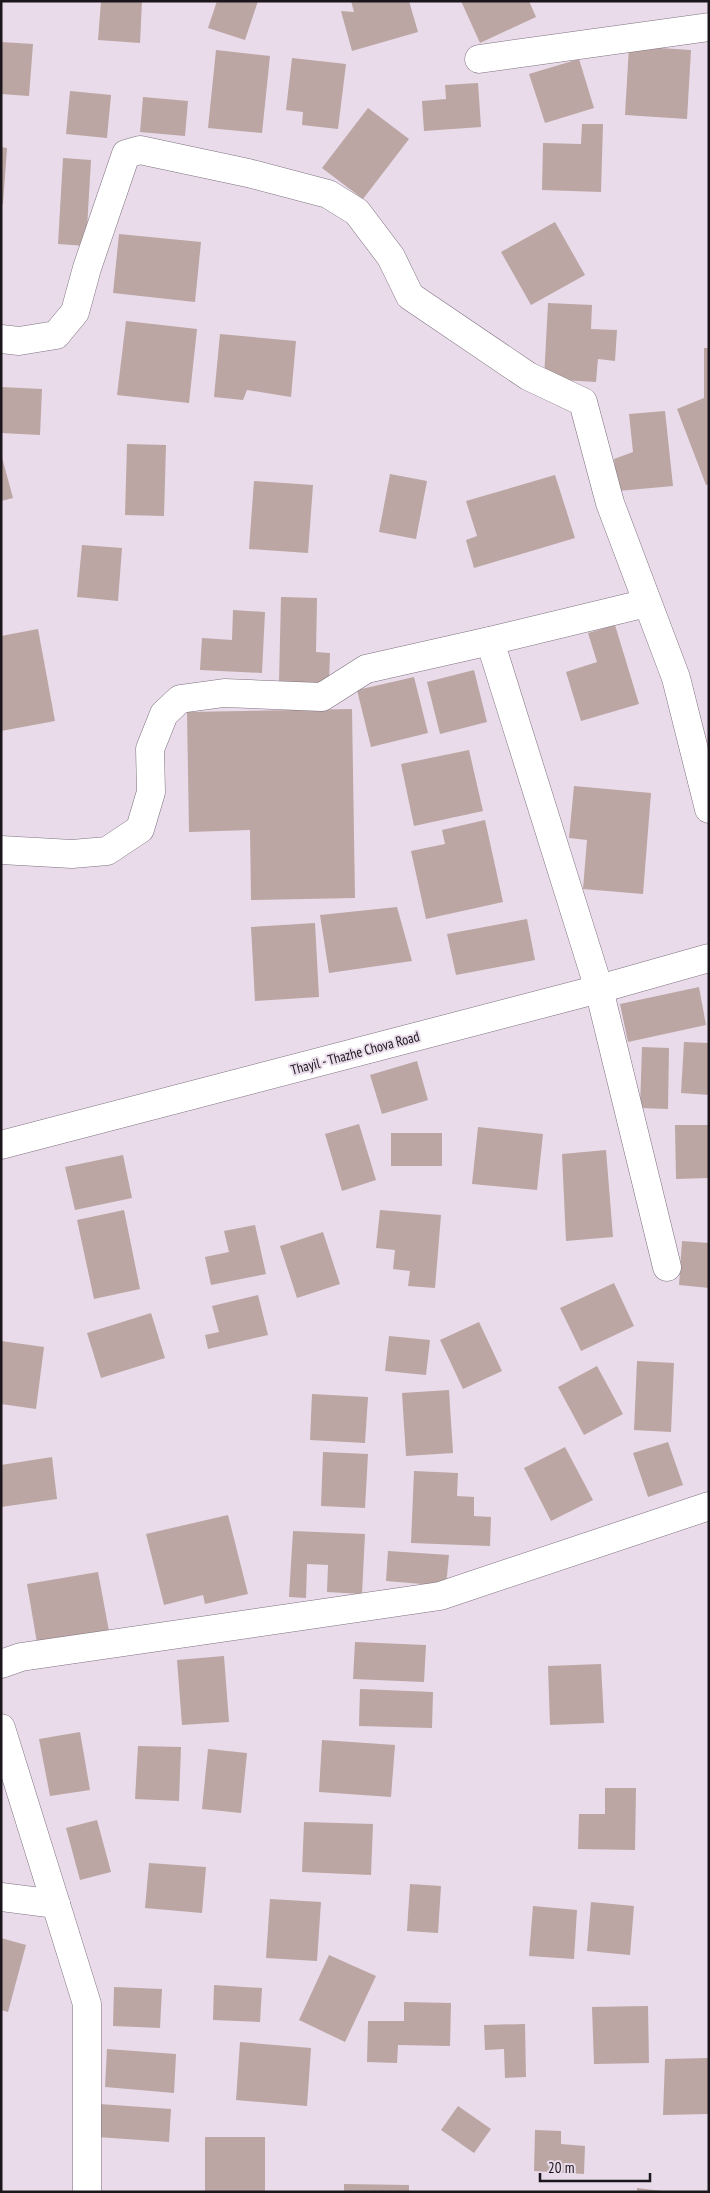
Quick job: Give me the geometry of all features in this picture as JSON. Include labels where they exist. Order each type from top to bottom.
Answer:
[{"type":"street","points":[[479,59],[709,27]]},
{"type":"street","points":[[1,339],[19,341],[56,335],[75,312],[90,259],[126,154],[140,150],[248,173],[328,194],[357,212],[391,257],[410,296],[528,376],[582,402],[610,503],[676,678],[709,809]]},
{"type":"street","points":[[1,850],[72,854],[107,851],[140,829],[151,792],[150,749],[164,714],[180,699],[224,693],[322,697],[366,668],[490,641],[647,603]]},
{"type":"street","points":[[490,641],[600,989],[667,1267]]},
{"type":"street","name":"Thayil - Thazhe Chova Road","points":[[1,1145],[600,989],[709,958]]},
{"type":"street","points":[[1,1664],[21,1657],[440,1596],[709,1506]]},
{"type":"street","points":[[1,1728],[87,2004],[87,2192]]},
{"type":"street","points":[[1,1897],[56,1904]]},
{"type":"building","points":[[101,1],[142,1],[140,43],[98,40]]},
{"type":"building","points":[[217,1],[258,1],[245,40],[208,28]]},
{"type":"building","points":[[351,1],[409,1],[418,32],[352,51],[341,11],[354,12]]},
{"type":"building","points":[[461,1],[529,1],[536,17],[480,43]]},
{"type":"building","points":[[1,42],[33,44],[29,96],[1,94]]},
{"type":"building","points":[[629,46],[691,50],[687,119],[625,115]]},
{"type":"building","points":[[216,50],[270,56],[262,133],[208,128]]},
{"type":"building","points":[[292,58],[346,64],[338,129],[302,125],[303,112],[286,110]]},
{"type":"building","points":[[579,59],[594,108],[545,123],[529,74]]},
{"type":"building","points":[[478,83],[481,127],[424,131],[422,101],[446,99],[445,85]]},
{"type":"building","points":[[70,91],[111,95],[107,138],[66,134]]},
{"type":"building","points":[[143,97],[188,101],[185,136],[140,132]]},
{"type":"building","points":[[368,108],[409,139],[363,199],[322,168]]},
{"type":"building","points":[[582,124],[603,124],[601,192],[542,190],[543,143],[581,144]]},
{"type":"building","points":[[1,147],[7,148],[3,204],[1,204]]},
{"type":"building","points":[[63,158],[91,160],[86,246],[58,244]]},
{"type":"building","points":[[555,222],[585,275],[531,305],[501,252]]},
{"type":"building","points":[[119,234],[201,242],[195,302],[113,293]]},
{"type":"building","points":[[548,303],[592,305],[591,329],[617,330],[615,361],[598,359],[596,382],[544,379]]},
{"type":"building","points":[[126,321],[197,329],[189,403],[117,395]]},
{"type":"building","points":[[220,334],[296,341],[291,397],[247,390],[243,400],[214,397]]},
{"type":"building","points":[[704,348],[709,348],[709,484],[706,485],[677,409],[704,398]]},
{"type":"building","points":[[1,387],[42,389],[40,435],[1,433]]},
{"type":"building","points":[[665,411],[673,486],[618,491],[614,459],[633,452],[629,414]]},
{"type":"building","points":[[127,444],[166,445],[164,516],[125,515]]},
{"type":"building","points":[[1,454],[13,498],[1,501]]},
{"type":"building","points":[[390,474],[427,481],[416,539],[379,532]]},
{"type":"building","points":[[555,475],[575,538],[474,568],[466,540],[477,536],[466,501]]},
{"type":"building","points":[[254,481],[313,485],[308,553],[249,549]]},
{"type":"building","points":[[82,545],[122,548],[118,601],[77,597]]},
{"type":"building","points":[[281,597],[317,598],[316,652],[330,653],[329,684],[279,682]]},
{"type":"building","points":[[233,610],[265,612],[262,673],[200,670],[202,638],[232,640]]},
{"type":"building","points":[[615,625],[639,704],[581,721],[566,672],[597,662],[588,633]]},
{"type":"building","points":[[38,629],[55,721],[1,731],[1,636]]},
{"type":"building","points":[[474,670],[487,722],[440,734],[427,682]]},
{"type":"building","points":[[414,677],[428,733],[371,747],[357,690]]},
{"type":"building","points":[[352,709],[355,898],[251,900],[250,830],[189,832],[187,712]]},
{"type":"building","points":[[469,750],[483,811],[414,826],[401,764]]},
{"type":"building","points":[[574,786],[651,793],[643,894],[583,889],[587,840],[569,838]]},
{"type":"building","points":[[485,820],[503,902],[426,919],[411,851],[445,844],[442,830]]},
{"type":"building","points":[[397,907],[412,961],[329,973],[320,915]]},
{"type":"building","points":[[527,919],[535,960],[456,975],[447,934]]},
{"type":"building","points":[[315,923],[319,997],[255,1001],[251,927]]},
{"type":"building","points":[[699,987],[706,1025],[628,1042],[620,1004]]},
{"type":"building","points":[[684,1042],[709,1043],[709,1095],[681,1093]]},
{"type":"building","points":[[642,1047],[669,1048],[668,1109],[640,1108]]},
{"type":"building","points":[[417,1061],[428,1100],[382,1114],[370,1075]]},
{"type":"building","points":[[359,1124],[376,1180],[342,1191],[325,1134]]},
{"type":"building","points":[[675,1125],[709,1125],[709,1178],[676,1179]]},
{"type":"building","points":[[478,1127],[543,1134],[537,1190],[472,1184]]},
{"type":"building","points":[[391,1133],[442,1133],[442,1166],[391,1166]]},
{"type":"building","points":[[606,1150],[613,1237],[566,1241],[562,1154]]},
{"type":"building","points":[[123,1155],[132,1198],[75,1210],[65,1167]]},
{"type":"building","points":[[124,1210],[140,1289],[94,1299],[77,1220]]},
{"type":"building","points":[[380,1210],[441,1215],[435,1288],[408,1286],[410,1271],[393,1269],[395,1250],[376,1248]]},
{"type":"building","points":[[255,1225],[266,1274],[211,1285],[205,1257],[229,1252],[224,1231]]},
{"type":"building","points":[[323,1232],[340,1284],[297,1298],[280,1246]]},
{"type":"building","points":[[682,1241],[709,1243],[709,1288],[679,1285]]},
{"type":"building","points":[[614,1283],[634,1326],[581,1351],[560,1308]]},
{"type":"building","points":[[258,1295],[268,1335],[208,1349],[205,1335],[219,1332],[212,1306]]},
{"type":"building","points":[[151,1313],[165,1358],[101,1378],[87,1333]]},
{"type":"building","points":[[479,1322],[502,1371],[463,1389],[440,1340]]},
{"type":"building","points":[[389,1336],[430,1340],[426,1375],[385,1371]]},
{"type":"building","points":[[1,1341],[44,1347],[36,1409],[1,1404]]},
{"type":"building","points":[[637,1361],[674,1363],[671,1432],[634,1430]]},
{"type":"building","points":[[597,1366],[623,1414],[584,1435],[558,1387]]},
{"type":"building","points":[[449,1390],[453,1453],[406,1456],[402,1393]]},
{"type":"building","points":[[312,1394],[368,1397],[365,1443],[310,1440]]},
{"type":"building","points":[[668,1442],[683,1485],[648,1497],[633,1453]]},
{"type":"building","points":[[565,1447],[593,1500],[551,1521],[524,1468]]},
{"type":"building","points":[[323,1452],[368,1454],[365,1508],[321,1506]]},
{"type":"building","points":[[52,1457],[57,1499],[1,1507],[1,1465]]},
{"type":"building","points":[[414,1471],[458,1473],[457,1496],[474,1497],[474,1516],[491,1517],[490,1546],[411,1543]]},
{"type":"building","points":[[228,1515],[248,1594],[205,1604],[203,1595],[164,1605],[146,1534]]},
{"type":"building","points":[[293,1531],[365,1534],[362,1594],[327,1592],[328,1565],[307,1564],[306,1598],[289,1597]]},
{"type":"building","points":[[388,1551],[449,1555],[446,1586],[386,1581]]},
{"type":"building","points":[[98,1572],[109,1631],[37,1643],[27,1584]]},
{"type":"building","points":[[355,1642],[426,1645],[424,1682],[353,1679]]},
{"type":"building","points":[[224,1656],[229,1722],[182,1725],[177,1660]]},
{"type":"building","points":[[601,1664],[604,1723],[550,1725],[548,1666]]},
{"type":"building","points":[[360,1689],[433,1692],[432,1728],[359,1726]]},
{"type":"building","points":[[80,1732],[90,1790],[50,1796],[39,1739]]},
{"type":"building","points":[[322,1740],[395,1745],[391,1797],[319,1792]]},
{"type":"building","points":[[138,1746],[181,1747],[179,1801],[135,1799]]},
{"type":"building","points":[[208,1749],[247,1753],[241,1813],[202,1809]]},
{"type":"building","points":[[605,1788],[636,1788],[635,1850],[578,1849],[579,1814],[605,1814]]},
{"type":"building","points":[[97,1820],[111,1872],[80,1880],[66,1828]]},
{"type":"building","points":[[304,1822],[373,1824],[371,1875],[302,1872]]},
{"type":"building","points":[[149,1863],[206,1867],[202,1913],[145,1908]]},
{"type":"building","points":[[410,1884],[441,1886],[438,1933],[407,1931]]},
{"type":"building","points":[[270,1899],[321,1902],[317,1961],[266,1958]]},
{"type":"building","points":[[591,1902],[634,1906],[630,1955],[587,1951]]},
{"type":"building","points":[[533,1906],[577,1910],[574,1959],[529,1956]]},
{"type":"building","points":[[1,1938],[26,1945],[8,2012],[1,2010]]},
{"type":"building","points":[[329,1955],[376,1976],[345,2042],[299,2020]]},
{"type":"building","points":[[214,1985],[262,1988],[260,2022],[213,2020]]},
{"type":"building","points":[[114,1987],[162,1989],[160,2028],[113,2026]]},
{"type":"building","points":[[404,2002],[451,2003],[450,2046],[398,2045],[397,2063],[367,2062],[368,2021],[404,2021]]},
{"type":"building","points":[[648,2006],[649,2063],[594,2064],[592,2007]]},
{"type":"building","points":[[525,2024],[526,2077],[505,2078],[504,2049],[485,2050],[484,2025]]},
{"type":"building","points":[[240,2042],[311,2048],[307,2106],[236,2100]]},
{"type":"building","points":[[107,2049],[176,2054],[174,2093],[105,2087]]},
{"type":"building","points":[[709,2058],[709,2114],[663,2115],[665,2059]]},
{"type":"building","points":[[99,2104],[171,2109],[169,2142],[97,2137]]},
{"type":"building","points":[[458,2106],[491,2129],[474,2153],[441,2130]]},
{"type":"building","points":[[535,2130],[561,2131],[561,2144],[585,2146],[584,2174],[534,2171]]},
{"type":"building","points":[[205,2137],[265,2137],[265,2192],[205,2192]]},
{"type":"building","points":[[344,2184],[409,2185],[409,2192],[344,2192]]},
{"type":"building","points":[[637,2188],[662,2191],[637,2192]]}]
